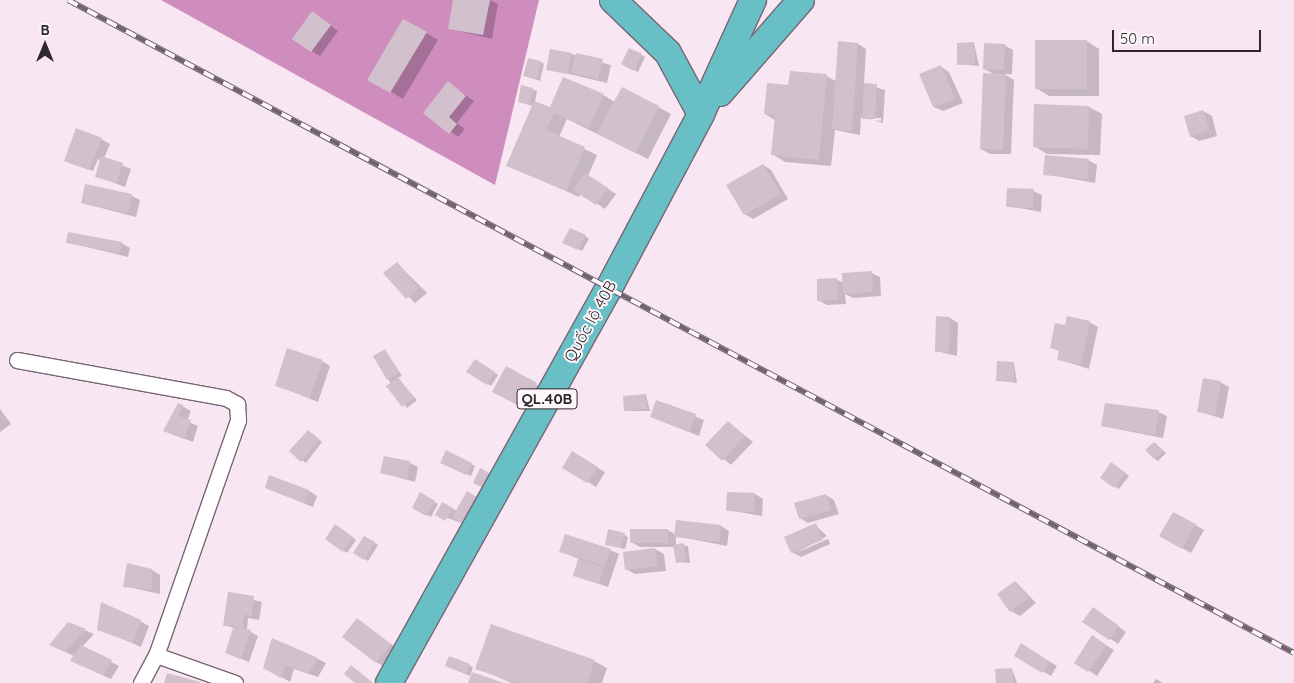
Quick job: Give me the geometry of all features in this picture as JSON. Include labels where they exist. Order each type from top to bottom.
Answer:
[{"type":"highway","points":[[613,0],[668,53],[701,114]]},
{"type":"highway","name":"QL.40B","points":[[701,114],[753,0]]},
{"type":"highway","name":"QL.40B","points":[[701,114],[801,0]]},
{"type":"highway","name":"Quốc lộ 40B","points":[[389,683],[701,114]]},
{"type":"street","points":[[17,360],[226,398],[237,404],[238,420],[156,655],[141,683]]},
{"type":"street","points":[[156,655],[235,683]]},
{"type":"shaded area","points":[[161,0],[539,0],[495,185]]},
{"type":"building","points":[[453,0],[490,0],[483,35],[448,29]]},
{"type":"building","points":[[312,11],[331,25],[311,52],[292,39]]},
{"type":"building","points":[[403,19],[427,32],[390,93],[367,80]]},
{"type":"building","points":[[1035,40],[1087,40],[1087,89],[1035,89]]},
{"type":"building","points":[[838,41],[858,43],[852,131],[832,129]]},
{"type":"building","points":[[974,42],[975,64],[957,65],[957,43]]},
{"type":"building","points":[[984,43],[1005,44],[1004,70],[983,69]]},
{"type":"building","points":[[629,48],[642,54],[634,71],[621,64]]},
{"type":"building","points":[[550,49],[572,53],[567,74],[546,70]]},
{"type":"building","points":[[576,53],[603,59],[598,79],[571,73]]},
{"type":"building","points":[[528,58],[541,61],[537,79],[523,76]]},
{"type":"building","points":[[941,65],[955,99],[933,107],[919,74]]},
{"type":"building","points":[[790,71],[827,74],[819,160],[771,155],[775,115],[764,114],[767,83],[788,85]]},
{"type":"building","points":[[983,73],[1006,74],[1003,150],[980,149]]},
{"type":"building","points":[[563,77],[604,94],[589,128],[554,113],[546,130],[585,147],[566,191],[506,166],[534,101],[550,107]]},
{"type":"building","points":[[448,81],[466,96],[449,117],[457,124],[449,134],[423,113]]},
{"type":"building","points":[[864,83],[877,84],[875,119],[862,119]]},
{"type":"building","points":[[521,85],[533,88],[530,105],[518,102]]},
{"type":"building","points":[[622,87],[659,106],[635,153],[597,133]]},
{"type":"building","points":[[1034,104],[1089,106],[1088,149],[1033,147]]},
{"type":"building","points":[[1203,110],[1210,131],[1190,137],[1184,116]]},
{"type":"building","points":[[76,128],[102,138],[89,170],[64,161]]},
{"type":"building","points":[[1045,155],[1089,159],[1087,179],[1043,175]]},
{"type":"building","points":[[101,156],[123,163],[117,183],[95,177]]},
{"type":"building","points":[[763,164],[781,194],[744,215],[726,185]]},
{"type":"building","points":[[585,173],[608,188],[596,205],[573,190]]},
{"type":"building","points":[[85,184],[132,194],[128,213],[81,203]]},
{"type":"building","points":[[1007,188],[1034,189],[1033,208],[1006,207]]},
{"type":"building","points":[[570,228],[586,235],[578,250],[562,243]]},
{"type":"building","points":[[68,232],[122,242],[120,253],[66,243]]},
{"type":"building","points":[[397,262],[419,288],[406,299],[383,273]]},
{"type":"building","points":[[872,271],[873,292],[843,294],[842,273]]},
{"type":"building","points":[[837,278],[838,300],[817,301],[817,279]]},
{"type":"building","points":[[936,316],[950,317],[949,352],[935,352]]},
{"type":"building","points":[[1067,316],[1090,321],[1081,365],[1057,360],[1059,350],[1050,348],[1055,323],[1065,325]]},
{"type":"building","points":[[287,348],[323,360],[310,398],[275,386]]},
{"type":"building","points":[[385,349],[399,373],[387,380],[373,356]]},
{"type":"building","points":[[475,359],[495,372],[487,385],[466,372]]},
{"type":"building","points":[[997,361],[1014,362],[1014,382],[996,381]]},
{"type":"building","points":[[506,366],[537,383],[523,408],[492,392]]},
{"type":"building","points":[[398,377],[414,398],[402,407],[386,386]]},
{"type":"building","points":[[1203,378],[1221,381],[1215,415],[1197,412]]},
{"type":"building","points":[[646,394],[647,409],[624,411],[623,396]]},
{"type":"building","points":[[656,400],[696,414],[690,432],[650,417]]},
{"type":"building","points":[[178,403],[183,405],[179,416],[191,420],[184,439],[163,431]]},
{"type":"building","points":[[1105,403],[1159,410],[1155,435],[1101,426]]},
{"type":"building","points":[[728,421],[745,436],[722,461],[705,445]]},
{"type":"building","points":[[308,430],[319,440],[301,462],[289,451]]},
{"type":"building","points":[[1154,442],[1163,451],[1154,459],[1145,450]]},
{"type":"building","points":[[446,450],[472,463],[466,475],[440,463]]},
{"type":"building","points":[[572,451],[598,467],[587,483],[562,468]]},
{"type":"building","points":[[384,456],[410,461],[407,479],[380,473]]},
{"type":"building","points":[[1111,462],[1126,473],[1114,488],[1100,478]]},
{"type":"building","points":[[480,468],[491,474],[483,488],[473,483]]},
{"type":"building","points":[[269,475],[309,490],[304,503],[265,488]]},
{"type":"building","points":[[467,491],[478,498],[463,524],[452,518]]},
{"type":"building","points":[[420,492],[435,501],[426,516],[412,508]]},
{"type":"building","points":[[727,492],[755,493],[754,512],[726,511]]},
{"type":"building","points":[[826,494],[831,510],[799,519],[794,503]]},
{"type":"building","points":[[442,502],[453,508],[445,521],[435,515]]},
{"type":"building","points":[[1173,512],[1196,524],[1182,549],[1159,536]]},
{"type":"building","points":[[676,520],[721,525],[719,542],[674,537]]},
{"type":"building","points":[[816,523],[823,540],[791,553],[784,537]]},
{"type":"building","points":[[335,524],[353,537],[343,552],[325,539]]},
{"type":"building","points":[[608,529],[625,533],[621,548],[605,545]]},
{"type":"building","points":[[630,529],[668,529],[668,543],[630,543]]},
{"type":"building","points":[[565,534],[611,549],[605,566],[559,552]]},
{"type":"building","points":[[364,536],[375,542],[364,560],[353,553]]},
{"type":"building","points":[[684,543],[686,561],[676,563],[673,545]]},
{"type":"building","points":[[655,548],[658,566],[625,570],[623,552]]},
{"type":"building","points":[[578,559],[604,567],[599,584],[573,576]]},
{"type":"building","points":[[127,563],[152,569],[152,590],[123,587]]},
{"type":"building","points":[[1015,581],[1029,598],[1010,612],[997,594]]},
{"type":"building","points":[[228,592],[254,596],[251,616],[244,614],[243,628],[251,630],[241,659],[225,653],[234,625],[223,626]]},
{"type":"building","points":[[101,602],[141,620],[133,643],[97,630]]},
{"type":"building","points":[[1093,607],[1119,626],[1109,640],[1082,622]]},
{"type":"building","points":[[357,618],[391,644],[376,663],[342,637]]},
{"type":"building","points":[[68,622],[86,629],[65,652],[49,645]]},
{"type":"building","points":[[491,624],[595,660],[587,683],[518,683],[475,669]]},
{"type":"building","points":[[1092,635],[1106,645],[1088,672],[1074,663]]},
{"type":"building","points":[[272,638],[318,658],[309,673],[285,665],[281,678],[263,668]]},
{"type":"building","points":[[1021,643],[1049,661],[1042,673],[1014,656]]},
{"type":"building","points":[[81,645],[112,660],[103,675],[70,661]]},
{"type":"building","points":[[449,656],[470,664],[466,674],[445,666]]},
{"type":"building","points":[[351,665],[373,683],[355,683],[344,674]]},
{"type":"building","points":[[1012,668],[1014,683],[996,683],[995,669]]},
{"type":"building","points":[[472,672],[504,683],[468,683]]},
{"type":"building","points":[[167,673],[200,682],[200,683],[164,683]]},
{"type":"railway","points":[[68,0],[1294,653]]}]
